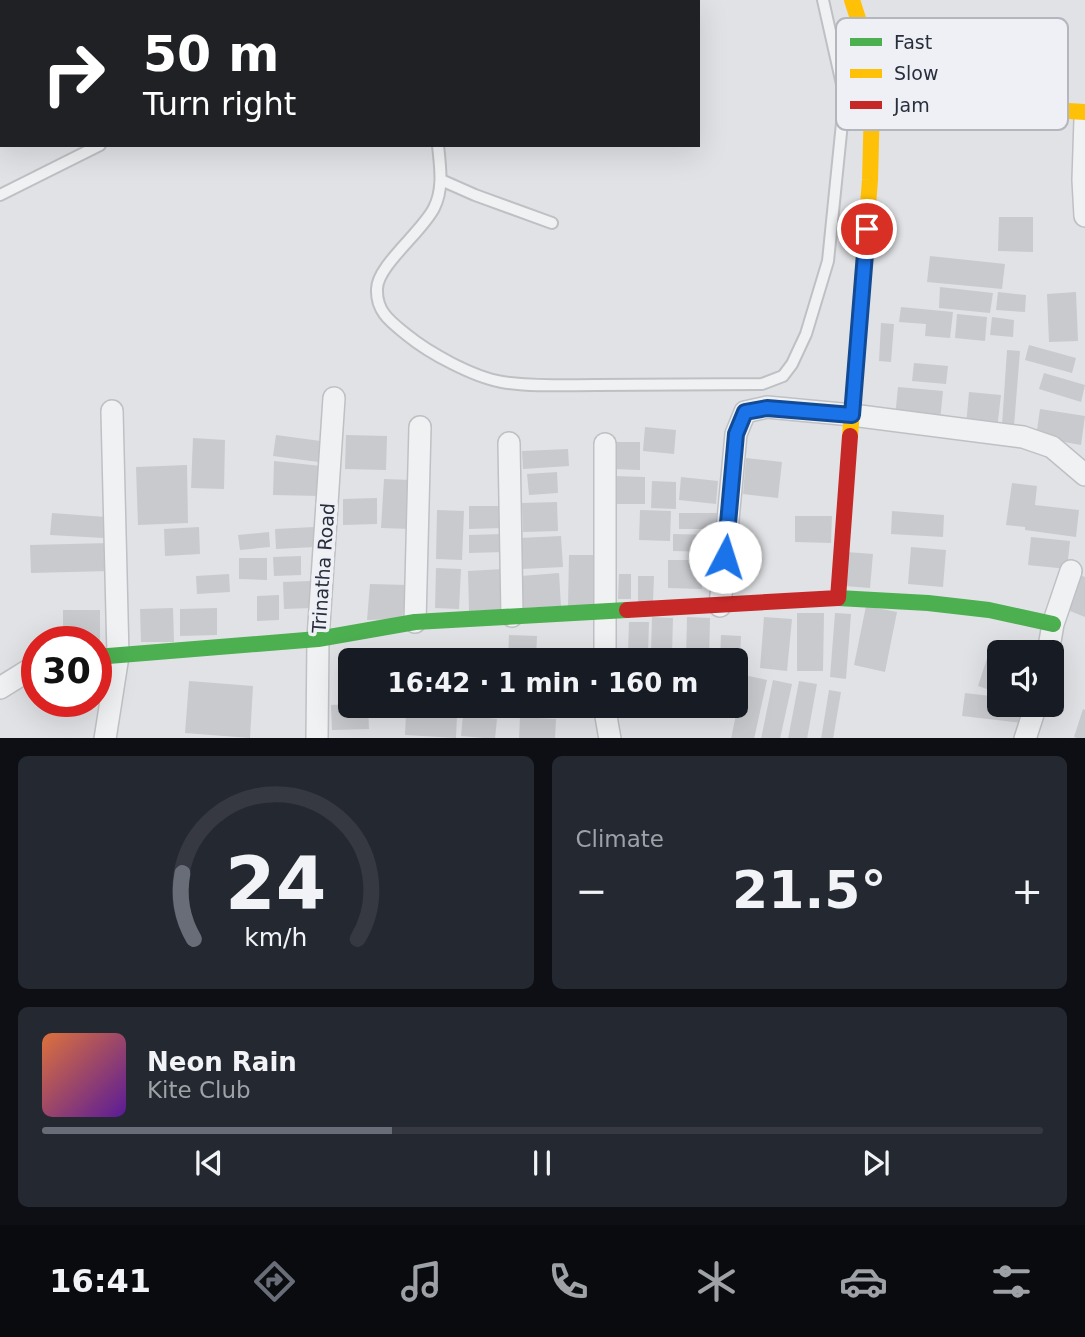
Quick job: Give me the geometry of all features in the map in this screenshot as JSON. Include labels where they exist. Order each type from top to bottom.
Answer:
[{"type":"street","points":[[852,0],[858,18]]},
{"type":"street","points":[[1085,119],[1085,207]]},
{"type":"street","points":[[838,598],[870,180],[871,130]]},
{"type":"street","name":"Trinatha Road","points":[[317,738],[318,639],[334,398]]},
{"type":"street","points":[[720,606],[736,434],[745,412],[767,408],[852,415],[1023,437],[1052,447],[1085,475]]},
{"type":"street","points":[[108,626],[112,411]]},
{"type":"street","points":[[415,622],[420,428]]},
{"type":"street","points":[[509,443],[512,616]]},
{"type":"street","points":[[605,648],[606,444]]},
{"type":"street","points":[[1085,456],[1085,475]]},
{"type":"street","points":[[1050,640],[1071,571]]},
{"type":"street","points":[[112,657],[318,639],[415,622],[838,598],[977,608],[1053,624]]},
{"type":"street","points":[[0,688],[21,675]]},
{"type":"street","points":[[105,738],[106,717]]},
{"type":"street","points":[[1026,738],[1032,717]]},
{"type":"street","points":[[606,718],[610,738]]},
{"type":"lane","points":[[823,0],[836,58]]},
{"type":"lane","points":[[438,147],[441,180],[434,208],[420,230],[383,271],[377,283],[379,305],[384,317],[414,341],[480,376],[502,382],[557,385],[762,384],[783,376],[792,364],[806,334],[828,261],[841,130]]},
{"type":"lane","points":[[0,195],[96,147]]},
{"type":"lane","points":[[441,180],[552,223]]},
{"type":"building","points":[[999,217],[1033,217],[1033,252],[998,251]]},
{"type":"building","points":[[930,256],[1005,264],[1002,289],[927,282]]},
{"type":"building","points":[[940,287],[993,293],[990,313],[939,308]]},
{"type":"building","points":[[998,292],[1026,295],[1025,312],[996,310]]},
{"type":"building","points":[[1076,292],[1078,341],[1049,342],[1047,294]]},
{"type":"building","points":[[901,307],[953,312],[950,338],[925,336],[926,324],[899,322]]},
{"type":"building","points":[[957,314],[987,317],[985,341],[955,338]]},
{"type":"building","points":[[992,317],[1014,320],[1013,337],[990,335]]},
{"type":"building","points":[[881,323],[894,324],[891,362],[879,361]]},
{"type":"building","points":[[1029,345],[1076,358],[1072,373],[1025,360]]},
{"type":"building","points":[[1007,350],[1020,351],[1014,426],[1002,425]]},
{"type":"building","points":[[914,363],[948,366],[946,384],[912,381]]},
{"type":"building","points":[[1044,373],[1085,385],[1081,402],[1039,389]]},
{"type":"building","points":[[898,387],[943,391],[940,421],[895,417]]},
{"type":"building","points":[[969,392],[1001,395],[997,429],[966,426]]},
{"type":"building","points":[[1040,409],[1085,416],[1081,445],[1036,437]]},
{"type":"building","points":[[645,427],[676,430],[674,454],[643,451]]},
{"type":"building","points":[[276,435],[328,442],[326,463],[273,456]]},
{"type":"building","points":[[346,435],[387,436],[386,470],[345,469]]},
{"type":"building","points":[[193,438],[225,440],[224,489],[191,488]]},
{"type":"building","points":[[614,442],[640,442],[640,470],[613,469]]},
{"type":"building","points":[[568,449],[569,466],[523,469],[522,451]]},
{"type":"building","points":[[746,458],[782,462],[778,498],[743,494]]},
{"type":"building","points":[[274,461],[321,466],[320,496],[273,495]]},
{"type":"building","points":[[187,465],[188,523],[138,525],[136,467]]},
{"type":"building","points":[[557,472],[558,493],[529,495],[527,474]]},
{"type":"building","points":[[614,476],[645,477],[645,504],[614,504]]},
{"type":"building","points":[[681,477],[718,481],[716,504],[679,500]]},
{"type":"building","points":[[384,479],[412,480],[410,529],[381,528]]},
{"type":"building","points":[[652,481],[676,482],[676,509],[651,508]]},
{"type":"building","points":[[1012,483],[1037,486],[1035,505],[1079,510],[1076,537],[1006,525]]},
{"type":"building","points":[[377,498],[377,524],[343,525],[343,499]]},
{"type":"building","points":[[557,502],[558,531],[523,532],[522,503]]},
{"type":"building","points":[[469,506],[502,506],[502,528],[469,529]]},
{"type":"building","points":[[437,510],[464,511],[462,560],[436,559]]},
{"type":"building","points":[[640,510],[671,511],[670,541],[639,540]]},
{"type":"building","points":[[892,511],[944,515],[943,537],[891,534]]},
{"type":"building","points":[[52,513],[106,517],[104,538],[50,535]]},
{"type":"building","points":[[679,513],[723,513],[723,529],[679,529]]},
{"type":"building","points":[[795,516],[832,516],[831,543],[795,542]]},
{"type":"building","points":[[199,527],[200,554],[165,556],[164,529]]},
{"type":"building","points":[[314,527],[315,547],[276,549],[275,529]]},
{"type":"building","points":[[269,532],[270,547],[240,550],[238,535]]},
{"type":"building","points":[[503,534],[503,552],[469,553],[469,535]]},
{"type":"building","points":[[673,534],[713,535],[713,552],[673,551]]},
{"type":"building","points":[[561,536],[563,567],[522,569],[520,538]]},
{"type":"building","points":[[1031,537],[1070,541],[1067,569],[1028,565]]},
{"type":"building","points":[[109,543],[110,571],[31,573],[30,545]]},
{"type":"building","points":[[911,547],[946,550],[943,587],[908,584]]},
{"type":"building","points":[[846,552],[873,554],[870,588],[844,586]]},
{"type":"building","points":[[569,555],[594,555],[594,606],[568,606]]},
{"type":"building","points":[[301,556],[301,575],[274,576],[273,557]]},
{"type":"building","points":[[239,558],[267,558],[267,580],[239,579]]},
{"type":"building","points":[[668,560],[702,560],[702,589],[668,588]]},
{"type":"building","points":[[436,568],[461,569],[459,609],[435,608]]},
{"type":"building","points":[[503,569],[505,610],[469,611],[468,571]]},
{"type":"building","points":[[559,573],[561,606],[523,608],[521,576]]},
{"type":"building","points":[[229,574],[230,592],[197,594],[196,576]]},
{"type":"building","points":[[619,574],[631,574],[631,599],[618,599]]},
{"type":"building","points":[[1078,574],[1085,577],[1085,617],[1065,609]]},
{"type":"building","points":[[638,576],[654,576],[653,602],[638,602]]},
{"type":"building","points":[[310,581],[312,608],[284,609],[283,582]]},
{"type":"building","points":[[370,584],[408,585],[402,619],[367,620]]},
{"type":"building","points":[[279,595],[279,620],[257,621],[257,596]]},
{"type":"building","points":[[866,606],[897,612],[885,672],[854,665]]},
{"type":"building","points":[[173,608],[174,642],[141,642],[140,609]]},
{"type":"building","points":[[217,608],[217,635],[180,636],[180,609]]},
{"type":"building","points":[[63,610],[100,610],[100,626],[63,626]]},
{"type":"building","points":[[797,613],[824,613],[823,671],[797,671]]},
{"type":"building","points":[[835,613],[851,614],[846,679],[830,677]]},
{"type":"building","points":[[652,617],[673,618],[672,648],[651,648]]},
{"type":"building","points":[[687,617],[710,618],[709,648],[686,648]]},
{"type":"building","points":[[764,617],[792,619],[787,671],[760,668]]},
{"type":"building","points":[[629,622],[649,622],[648,648],[628,648]]},
{"type":"building","points":[[509,635],[537,636],[536,648],[508,648]]},
{"type":"building","points":[[721,635],[741,636],[740,648],[720,648]]},
{"type":"building","points":[[987,658],[987,689],[978,686]]},
{"type":"building","points":[[748,676],[767,680],[754,738],[731,738],[735,718],[748,718]]},
{"type":"building","points":[[773,680],[792,684],[780,738],[761,738]]},
{"type":"building","points":[[189,681],[253,686],[250,738],[185,733]]},
{"type":"building","points":[[799,681],[817,684],[807,738],[788,738]]},
{"type":"building","points":[[829,690],[841,692],[833,738],[821,738]]},
{"type":"building","points":[[965,693],[987,696],[987,717],[1024,717],[1023,723],[962,716]]},
{"type":"building","points":[[331,705],[338,705],[338,718],[369,718],[369,729],[332,730]]},
{"type":"building","points":[[1083,709],[1085,738],[1074,737]]},
{"type":"building","points":[[406,718],[457,718],[456,738],[405,735]]},
{"type":"building","points":[[463,718],[497,719],[495,738],[461,736]]},
{"type":"building","points":[[520,718],[556,719],[555,738],[519,738]]},
{"type":"traffic: fast","points":[[838,598],[928,603],[989,610],[1053,624]]},
{"type":"traffic: fast","points":[[112,656],[318,639],[415,622],[627,610]]},
{"type":"traffic: slow","points":[[852,0],[858,18]]},
{"type":"traffic: slow","points":[[1068,111],[1085,112]]},
{"type":"traffic: slow","points":[[850,436],[870,180],[871,130]]},
{"type":"traffic: jam","points":[[627,610],[838,598],[850,436]]},
{"type":"route","points":[[725,557],[736,434],[745,412],[767,408],[852,415],[867,229]]}]
